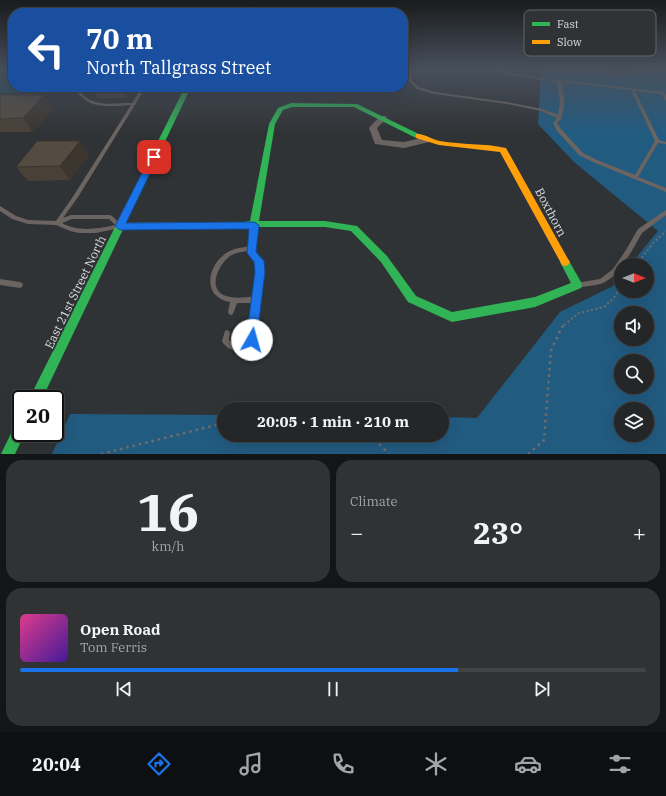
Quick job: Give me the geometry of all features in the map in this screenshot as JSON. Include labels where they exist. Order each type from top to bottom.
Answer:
[{"type":"street","name":"East 21st Street North","points":[[39,390],[186,92]]},
{"type":"street","points":[[254,225],[272,124],[279,111],[291,105],[355,105],[426,140]]},
{"type":"street","points":[[383,118],[373,128],[378,142],[404,145],[426,140]]},
{"type":"street","name":"Boxthorn","points":[[426,140],[448,145],[488,146],[503,150],[577,285]]},
{"type":"street","points":[[120,226],[325,224],[354,228],[384,259],[412,299],[452,317],[535,302],[577,285]]},
{"type":"street","points":[[8,454],[14,442]]},
{"type":"lane","points":[[425,90],[542,110],[560,118]]},
{"type":"lane","points":[[560,90],[563,109],[560,118],[555,123],[559,130],[581,154],[666,190]]},
{"type":"lane","points":[[633,90],[657,141]]},
{"type":"lane","points":[[642,90],[665,93],[666,99]]},
{"type":"lane","points":[[79,92],[81,97],[94,103],[134,104]]},
{"type":"lane","points":[[57,223],[76,196],[141,92]]},
{"type":"lane","points":[[636,177],[657,141]]},
{"type":"lane","points":[[657,141],[666,143]]},
{"type":"lane","points":[[0,208],[14,218],[28,222],[57,223],[71,217],[110,218],[120,226]]},
{"type":"lane","points":[[577,285],[601,281],[615,271],[640,231],[666,212]]},
{"type":"lane","points":[[57,223],[65,229],[84,231],[101,231],[120,226]]},
{"type":"lane","points":[[227,333],[225,341],[230,346],[244,344],[252,340],[260,266],[259,261],[252,253],[254,225]]},
{"type":"lane","points":[[252,248],[230,253],[217,264],[212,277],[213,287],[221,297],[234,300],[257,300]]},
{"type":"lane","points":[[0,282],[20,285]]},
{"type":"lane","points":[[231,312],[234,300]]},
{"type":"path","points":[[17,95],[34,94],[38,92]]},
{"type":"path","points":[[641,258],[654,242],[666,231]]},
{"type":"path","points":[[528,454],[544,440],[552,350],[562,327],[579,313],[604,307],[614,298]]},
{"type":"path","points":[[101,454],[217,425]]},
{"type":"path","points":[[377,442],[389,454]]},
{"type":"shaded area","points":[[0,90],[8,90],[8,92],[28,92],[26,93],[0,93]]},
{"type":"shaded area","points":[[540,90],[666,90],[666,454],[52,454],[57,442],[64,442],[64,427],[70,414],[217,415],[217,442],[449,442],[449,417],[477,418],[560,312],[614,285],[614,298],[654,298],[654,258],[636,258],[658,231],[574,162],[538,124]]},
{"type":"building","points":[[0,95],[44,95],[23,118],[0,119]]},
{"type":"building","points":[[37,141],[80,141],[60,166],[16,167]]},
{"type":"traffic: fast","points":[[39,390],[186,92]]},
{"type":"traffic: fast","points":[[254,225],[272,124],[280,109],[291,105],[355,105],[419,136]]},
{"type":"traffic: fast","points":[[240,225],[325,224],[354,228],[384,259],[412,299],[452,317],[535,302],[577,285],[565,262]]},
{"type":"traffic: fast","points":[[8,454],[14,442]]},
{"type":"traffic: slow","points":[[419,136],[450,145],[503,150],[565,262]]},
{"type":"traffic: slow","points":[[120,226],[240,225]]},
{"type":"route","points":[[154,157],[120,226],[254,225],[252,253],[259,261],[260,272],[252,340]]}]
